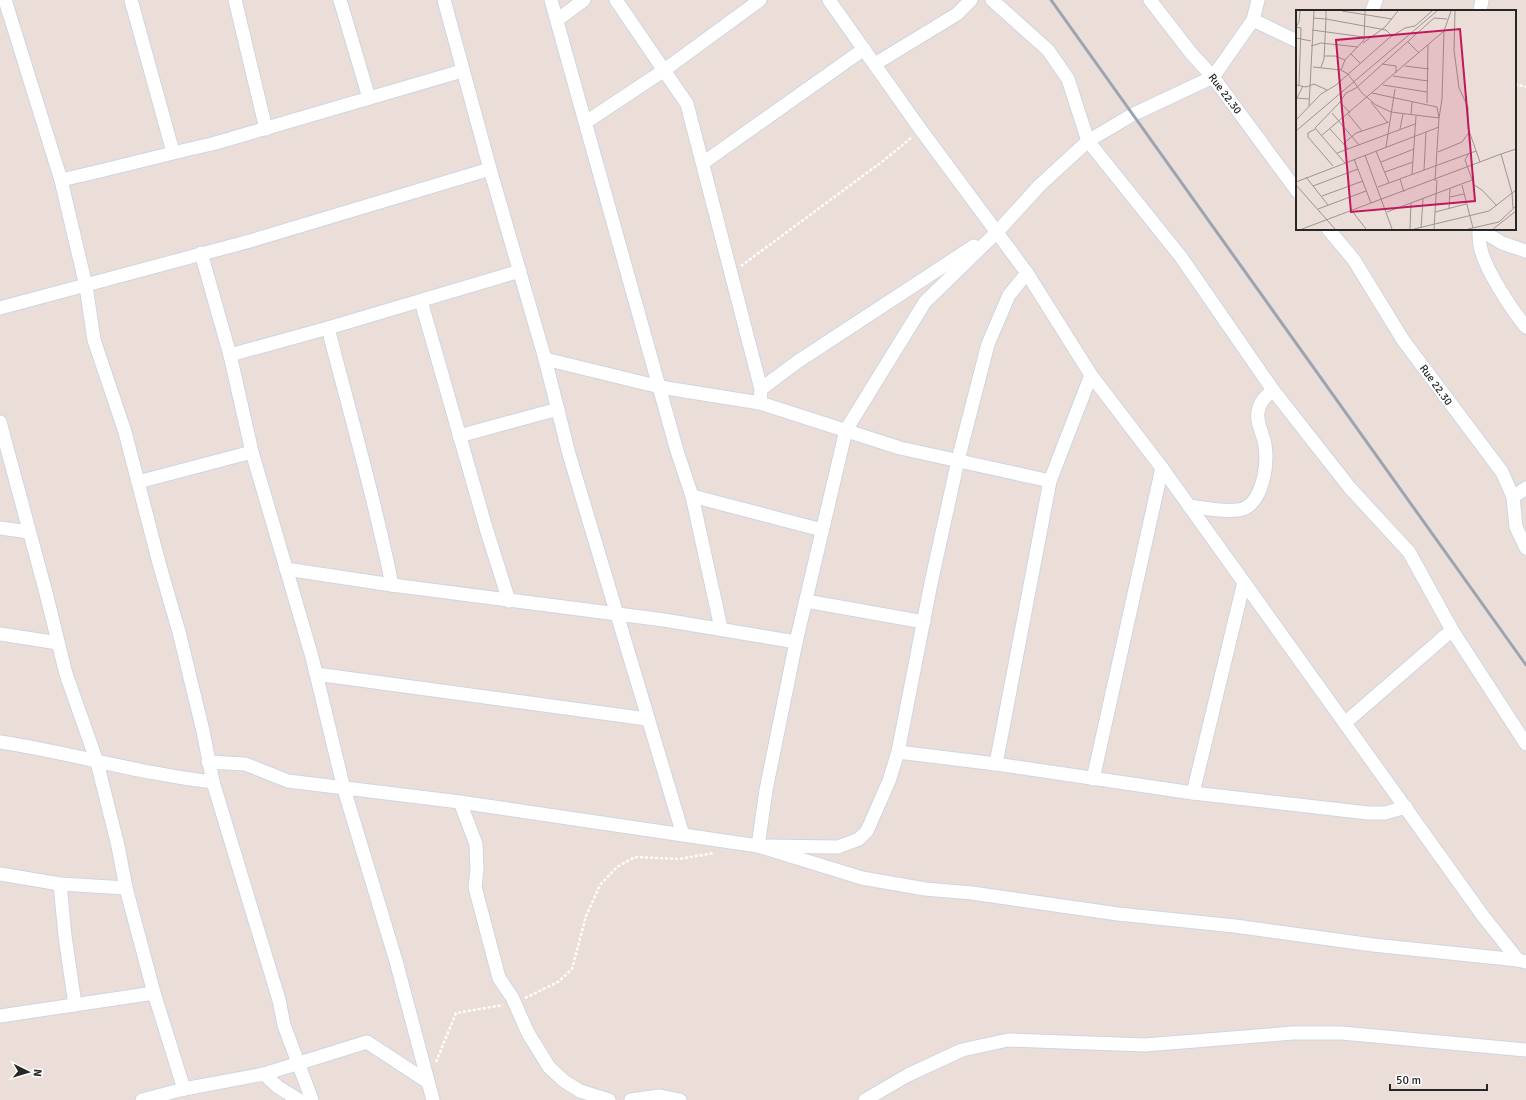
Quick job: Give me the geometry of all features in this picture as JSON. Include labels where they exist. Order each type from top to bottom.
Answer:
[{"type":"street","points":[[5,0],[4,16],[61,180],[86,286],[94,340],[118,409],[159,564],[179,632],[203,731],[213,782],[279,1000],[284,1025],[312,1100]]},
{"type":"street","points":[[131,0],[173,152]]},
{"type":"street","points":[[235,0],[266,129]]},
{"type":"street","points":[[340,0],[369,98]]},
{"type":"street","points":[[444,0],[462,71],[545,359],[570,454],[607,577],[647,719],[683,835]]},
{"type":"street","points":[[551,0],[677,451],[692,496],[721,628]]},
{"type":"street","points":[[557,20],[584,0]]},
{"type":"street","points":[[616,0],[663,72],[687,104],[761,389],[760,403]]},
{"type":"street","points":[[586,122],[663,72],[760,0]]},
{"type":"street","points":[[829,0],[921,130],[998,231],[1027,273],[1091,375],[1162,468],[1346,722],[1483,916],[1522,961]]},
{"type":"street","points":[[875,64],[956,14],[971,0]]},
{"type":"street","points":[[992,0],[1048,50],[1068,79],[1088,141],[1181,256],[1273,390],[1350,488],[1409,552],[1452,630],[1526,744]]},
{"type":"street","name":"Rue 22.30","points":[[1150,0],[1191,53],[1213,77],[1296,190]]},
{"type":"street","points":[[758,846],[775,741],[796,642],[822,530],[833,491],[846,430],[925,302],[998,231],[1040,185],[1088,141],[1132,115],[1213,77],[1253,20],[1258,0]]},
{"type":"street","points":[[1372,10],[1376,0]]},
{"type":"street","points":[[1480,10],[1482,0]]},
{"type":"street","points":[[1253,20],[1296,41]]},
{"type":"street","points":[[703,164],[864,49]]},
{"type":"street","points":[[61,180],[110,170],[173,152],[266,129],[462,71]]},
{"type":"street","points":[[0,308],[86,286],[272,234],[490,169]]},
{"type":"street","name":"Rue 22.30","points":[[1329,230],[1354,260],[1403,340],[1502,472],[1513,497],[1516,528],[1526,548]]},
{"type":"street","points":[[1479,230],[1480,246],[1490,270],[1515,314],[1526,327]]},
{"type":"street","points":[[1481,230],[1502,243],[1526,251]]},
{"type":"street","points":[[761,389],[797,362],[998,231]]},
{"type":"street","points":[[201,253],[230,354],[252,452],[316,674],[344,789],[396,960],[433,1100]]},
{"type":"street","points":[[230,354],[328,328],[520,271]]},
{"type":"street","points":[[208,762],[245,764],[288,781],[460,802],[758,846],[838,847],[859,840],[867,831],[889,781],[898,752],[958,460],[988,344],[1009,295],[1027,273]]},
{"type":"street","points":[[421,300],[486,528],[510,601]]},
{"type":"street","points":[[328,328],[366,467],[392,585]]},
{"type":"street","points":[[545,359],[660,387],[760,403],[900,448],[1050,481]]},
{"type":"street","points":[[996,764],[1050,481],[1091,375]]},
{"type":"street","points":[[1189,506],[1209,509],[1240,510],[1250,504],[1265,480],[1267,462],[1257,414],[1261,400],[1273,390]]},
{"type":"street","points":[[460,436],[558,409]]},
{"type":"street","points":[[0,422],[66,674],[97,762],[118,846],[126,888],[154,993],[184,1089]]},
{"type":"street","points":[[138,482],[252,452]]},
{"type":"street","points":[[1093,779],[1162,468]]},
{"type":"street","points":[[1513,497],[1526,488]]},
{"type":"street","points":[[692,496],[822,530]]},
{"type":"street","points":[[0,528],[29,532]]},
{"type":"street","points":[[286,570],[510,601],[616,613],[721,628],[796,642]]},
{"type":"street","points":[[1192,793],[1244,582]]},
{"type":"street","points":[[806,601],[924,622]]},
{"type":"street","points":[[1346,722],[1452,630]]},
{"type":"street","points":[[0,634],[58,643]]},
{"type":"street","points":[[316,674],[647,719]]},
{"type":"street","points":[[0,742],[35,747],[156,774],[213,782]]},
{"type":"street","points":[[898,752],[996,764],[1192,793],[1368,814],[1384,813],[1406,807]]},
{"type":"street","points":[[460,802],[476,844],[477,869],[475,887],[487,927],[497,972],[515,1002],[528,1033],[549,1068],[564,1081],[580,1091],[609,1100]]},
{"type":"street","points":[[758,846],[862,878],[925,889],[972,893],[1118,914],[1235,926],[1372,945],[1522,961]]},
{"type":"street","points":[[0,874],[60,884],[126,888]]},
{"type":"street","points":[[60,884],[65,936],[75,1005]]},
{"type":"street","points":[[0,1016],[154,993]]},
{"type":"street","points":[[865,1100],[908,1074],[962,1050],[1008,1040],[1145,1045],[1293,1033],[1342,1034],[1526,1050]]},
{"type":"street","points":[[142,1100],[184,1089],[264,1074],[368,1042],[428,1082]]},
{"type":"street","points":[[264,1074],[278,1087],[300,1100]]},
{"type":"street","points":[[631,1100],[660,1096],[680,1100]]},
{"type":"path","points":[[1516,84],[1526,87]]},
{"type":"path","points":[[731,274],[883,161],[921,130]]},
{"type":"path","points":[[428,1082],[456,1013],[515,1002],[558,982],[572,969],[586,916],[600,885],[617,867],[635,857],[679,859],[722,852]]},
{"type":"railway","points":[[1051,0],[1526,665]]}]
